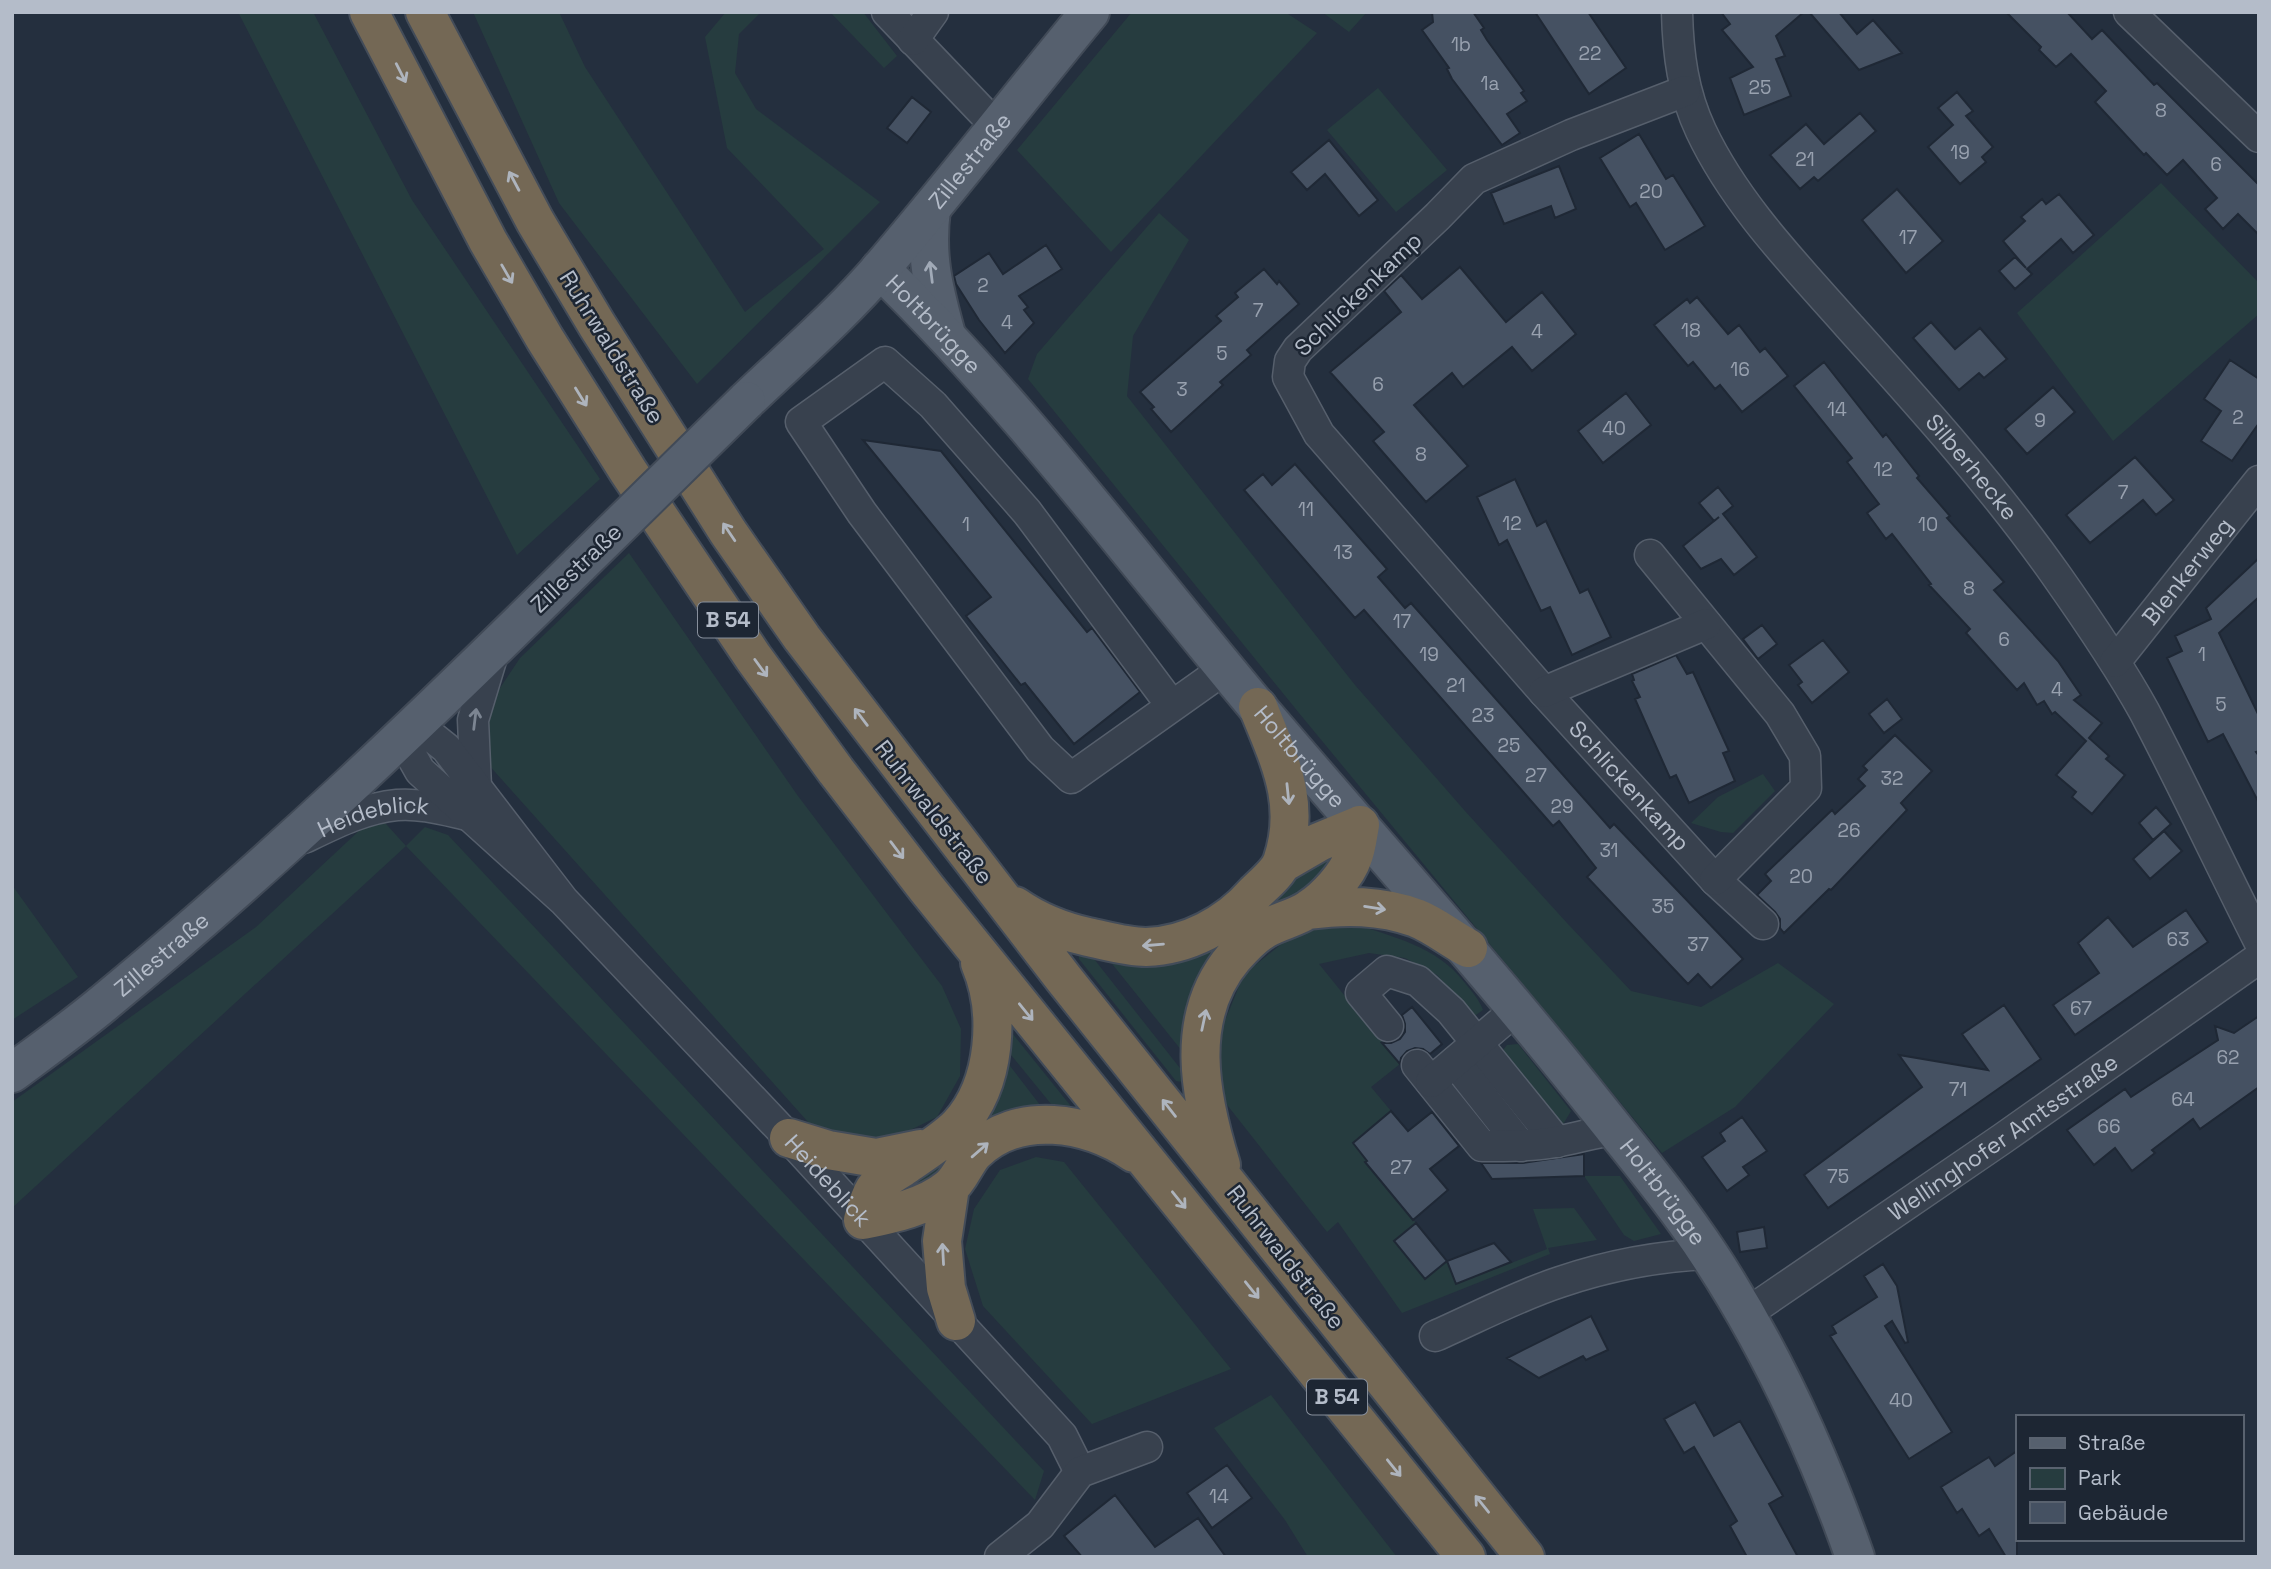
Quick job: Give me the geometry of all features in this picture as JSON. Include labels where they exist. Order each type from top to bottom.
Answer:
[{"type":"highway","name":"Ruhrwaldstraße","points":[[369,12],[488,241],[545,339],[628,471],[753,657],[927,889],[1466,1557]]},
{"type":"highway","name":"Ruhrwaldstraße","points":[[425,12],[535,221],[597,325],[728,532],[802,638],[988,882],[1525,1557]]},
{"type":"highway","points":[[1258,707],[1287,781],[1290,808],[1281,864]]},
{"type":"highway","points":[[988,882],[1016,907],[1044,924],[1065,932],[1146,947],[1190,939],[1223,922],[1246,904],[1281,864],[1319,842],[1360,825]]},
{"type":"highway","points":[[1308,910],[1337,882],[1353,858],[1360,825]]},
{"type":"highway","points":[[1226,1181],[1212,1136],[1199,1058],[1202,1022],[1210,995],[1223,969],[1242,947],[1264,929],[1308,910],[1356,905],[1382,908],[1418,919],[1468,948]]},
{"type":"highway","points":[[863,1220],[874,1189],[958,1125],[977,1097],[985,1079],[990,1050],[991,1011],[988,983],[968,939]]},
{"type":"highway","points":[[863,1220],[916,1206],[950,1186],[974,1153],[1014,1129],[1035,1125],[1062,1125],[1100,1134],[1150,1163]]},
{"type":"highway","points":[[789,1138],[853,1156],[876,1158],[929,1147]]},
{"type":"highway","points":[[950,1186],[942,1241],[946,1288],[956,1321]]},
{"type":"main road","name":"Zillestraße","points":[[12,1073],[104,1003],[282,849],[495,647],[746,401],[880,269],[1090,12]]},
{"type":"main road","points":[[931,209],[928,239],[931,279],[945,333]]},
{"type":"main road","name":"Holtbrügge","points":[[880,269],[945,333],[1020,418],[1258,707],[1468,948],[1615,1130],[1709,1254],[1746,1314],[1784,1387],[1828,1485],[1855,1557]]},
{"type":"street","points":[[887,12],[996,126]]},
{"type":"street","points":[[913,40],[933,12]]},
{"type":"street","name":"Silberhecke","points":[[1677,12],[1678,45],[1685,91],[1700,130],[1721,171],[1780,246],[1985,482],[2055,574],[2115,662],[2143,710],[2259,941]]},
{"type":"street","points":[[2129,12],[2259,137]]},
{"type":"street","name":"Schlickenkamp","points":[[1685,91],[1571,135],[1474,178],[1438,216],[1298,349],[1290,361],[1288,377],[1319,434],[1544,692],[1715,880],[1763,924]]},
{"type":"street","points":[[1172,706],[1027,512],[933,405],[885,362],[801,422],[862,513],[1040,749],[1072,778],[1209,680],[1224,666]]},
{"type":"street","name":"Blenkerweg","points":[[2115,662],[2259,481]]},
{"type":"street","points":[[1650,555],[1780,713],[1805,756],[1806,789],[1715,880]]},
{"type":"street","points":[[1544,692],[1706,624]]},
{"type":"street","points":[[476,787],[473,720],[495,647]]},
{"type":"street","name":"Heideblick","points":[[563,900],[446,748],[431,736],[407,730],[411,755],[420,771],[563,900],[789,1138],[1062,1436],[1080,1472]]},
{"type":"street","name":"Heideblick","points":[[282,849],[336,822],[398,805],[432,807],[470,816]]},
{"type":"street","name":"Wellinghofer Amtsstraße","points":[[1746,1314],[2002,1139],[2259,958]]},
{"type":"street","points":[[1388,1027],[1361,993],[1387,971],[1418,981],[1451,1010],[1443,1062]]},
{"type":"street","points":[[1443,1062],[1518,1008]]},
{"type":"street","points":[[1443,1062],[1557,1142]]},
{"type":"street","points":[[1443,1062],[1521,1146],[1615,1130]]},
{"type":"street","name":"Holtbrügge","points":[[1435,1336],[1558,1283],[1596,1271],[1680,1255],[1709,1254]]},
{"type":"street","points":[[1000,1557],[1040,1525],[1080,1472],[1147,1447]]},
{"type":"green space","points":[[238,12],[313,12],[412,200],[600,479],[517,555]]},
{"type":"green space","points":[[473,12],[559,12],[585,67],[745,312],[824,249],[727,148],[705,37],[726,12],[761,12],[739,34],[735,73],[756,109],[880,202],[697,384],[559,203]]},
{"type":"green space","points":[[830,12],[863,12],[897,56],[884,68]]},
{"type":"green space","points":[[1132,12],[1285,12],[1317,33],[1111,252],[1017,150]]},
{"type":"green space","points":[[1322,12],[1367,12],[1349,32]]},
{"type":"green space","points":[[1378,88],[1447,170],[1396,212],[1327,130]]},
{"type":"green space","points":[[2161,183],[2259,283],[2259,314],[2113,441],[2017,313]]},
{"type":"green space","points":[[1159,213],[1189,240],[1133,336],[1127,396],[1355,685],[1465,811],[1631,991],[1701,1007],[1778,963],[1834,1004],[1735,1107],[1662,1153],[1028,379],[1037,354]]},
{"type":"green space","points":[[629,553],[798,796],[942,986],[961,1029],[960,1076],[937,1117],[898,1136],[825,1141],[487,763],[486,709],[520,658]]},
{"type":"green space","points":[[1763,774],[1775,791],[1733,833],[1691,823],[1718,797]]},
{"type":"green space","points":[[377,814],[406,846],[12,1208],[12,1102],[256,927]]},
{"type":"green space","points":[[425,827],[448,835],[1044,1471],[1035,1500],[406,846]]},
{"type":"green space","points":[[1336,846],[1332,873],[1265,914],[1186,1056],[1105,955],[1144,959],[1285,871]]},
{"type":"green space","points":[[12,885],[78,977],[12,1020]]},
{"type":"green space","points":[[1351,923],[1428,951],[1454,970],[1483,1010],[1473,1017],[1437,975],[1405,958],[1369,953],[1319,964],[1400,1064],[1371,1087],[1391,1111],[1353,1143],[1367,1161],[1365,1163],[1416,1223],[1394,1241],[1425,1279],[1447,1261],[1457,1284],[1547,1249],[1533,1209],[1574,1208],[1597,1240],[1548,1248],[1550,1254],[1402,1313],[1338,1222],[1327,1232],[1224,1101],[1217,1040],[1244,974],[1294,934]]},
{"type":"green space","points":[[1087,950],[1187,1077],[1182,1082],[1176,1081],[1079,959],[1079,952]]},
{"type":"green space","points":[[1006,1030],[1012,1033],[1070,1105],[1069,1110],[1060,1115],[998,1039]]},
{"type":"green space","points":[[1518,1044],[1571,1111],[1562,1126],[1503,1050],[1507,1045]]},
{"type":"green space","points":[[1000,1053],[1047,1114],[953,1163],[902,1201],[892,1188]]},
{"type":"green space","points":[[1036,1157],[1064,1162],[1231,1369],[1092,1424],[983,1306],[965,1249],[974,1209],[1000,1170]]},
{"type":"green space","points":[[1584,1176],[1620,1176],[1661,1234],[1634,1241],[1624,1235]]},
{"type":"green space","points":[[1271,1395],[1397,1557],[1308,1557],[1285,1520],[1214,1428]]},
{"type":"building","points":[[1432,12],[1473,12],[1484,28],[1481,30],[1487,40],[1524,91],[1521,93],[1527,101],[1507,114],[1520,133],[1502,145],[1452,79],[1447,69],[1449,68],[1422,30],[1433,22]]},
{"type":"building","points":[[1535,12],[1588,12],[1626,68],[1589,94]]},
{"type":"building","points":[[1721,12],[1804,12],[1776,36],[1785,56],[1776,59],[1791,96],[1744,115],[1730,78],[1753,67],[1722,30],[1730,24]]},
{"type":"building","points":[[1809,12],[1839,12],[1857,34],[1873,20],[1902,53],[1859,70]]},
{"type":"building","points":[[2006,12],[2067,12],[2092,39],[2102,30],[2154,85],[2157,83],[2259,185],[2259,235],[2238,214],[2223,229],[2205,209],[2217,198],[2183,160],[2167,175],[2146,153],[2144,155],[2095,102],[2106,91],[2071,54],[2056,67],[2039,50],[2041,47]]},
{"type":"building","points":[[1957,92],[1973,111],[1966,116],[1993,147],[1982,157],[1986,162],[1960,184],[1928,147],[1953,125],[1938,108]]},
{"type":"building","points":[[912,97],[931,112],[907,143],[887,128]]},
{"type":"building","points":[[1860,113],[1876,131],[1818,181],[1814,177],[1800,189],[1770,155],[1806,124],[1824,144]]},
{"type":"building","points":[[1639,134],[1666,179],[1673,175],[1705,226],[1665,250],[1636,203],[1630,207],[1600,158]]},
{"type":"building","points":[[1329,140],[1378,200],[1359,216],[1325,174],[1307,190],[1291,172]]},
{"type":"building","points":[[1559,166],[1576,209],[1555,218],[1551,206],[1504,224],[1491,193]]},
{"type":"building","points":[[1897,189],[1943,241],[1906,273],[1862,220]]},
{"type":"building","points":[[2059,194],[2094,235],[2073,253],[2061,239],[2027,269],[2032,274],[2015,289],[1999,271],[2015,257],[2026,268],[2003,241],[2025,221],[2021,217],[2042,199],[2046,204]]},
{"type":"building","points":[[1046,245],[1062,269],[1019,296],[1028,307],[1024,310],[1034,323],[1005,353],[979,320],[956,284],[954,276],[989,253],[1003,274]]},
{"type":"building","points":[[1460,267],[1506,322],[1542,292],[1576,334],[1532,371],[1512,347],[1463,387],[1452,373],[1414,405],[1468,466],[1426,502],[1373,441],[1384,432],[1330,372],[1401,312],[1384,291],[1401,275],[1422,299]]},
{"type":"building","points":[[1264,269],[1277,284],[1279,281],[1299,304],[1247,350],[1251,355],[1220,382],[1223,385],[1171,432],[1140,392],[1221,321],[1216,316],[1238,297],[1235,293]]},
{"type":"building","points":[[1697,297],[1728,334],[1739,325],[1760,352],[1765,348],[1788,376],[1742,412],[1720,385],[1715,389],[1693,362],[1688,366],[1654,325],[1687,299],[1690,303]]},
{"type":"building","points":[[1931,322],[1955,349],[1980,328],[2007,359],[1984,378],[1979,373],[1959,390],[1913,338]]},
{"type":"building","points":[[2230,360],[2259,379],[2259,423],[2232,461],[2201,441],[2221,411],[2204,399]]},
{"type":"building","points":[[1824,362],[1883,437],[1886,434],[1919,476],[1917,478],[1950,516],[1947,518],[2004,582],[1994,590],[2058,661],[2081,695],[2074,700],[2102,723],[2089,738],[2109,756],[2106,759],[2125,775],[2092,814],[2072,797],[2076,792],[2056,775],[2086,741],[2055,712],[2052,714],[2044,701],[2037,705],[2024,683],[2017,690],[1966,633],[1970,629],[1929,585],[1931,584],[1892,534],[1886,539],[1867,513],[1879,504],[1847,462],[1852,458],[1794,386]]},
{"type":"building","points":[[2053,387],[2075,412],[2027,454],[2005,429]]},
{"type":"building","points":[[1626,393],[1651,425],[1603,463],[1578,431]]},
{"type":"building","points":[[863,440],[941,451],[1087,632],[1092,628],[1140,692],[1074,744],[1025,683],[1021,685],[966,616],[991,597]]},
{"type":"building","points":[[2135,457],[2174,500],[2156,515],[2143,500],[2090,543],[2066,515]]},
{"type":"building","points":[[1295,464],[1387,569],[1378,577],[1405,608],[1411,603],[1610,828],[1614,824],[1743,959],[1711,988],[1698,974],[1688,984],[1587,877],[1596,868],[1559,821],[1553,826],[1364,610],[1355,618],[1244,490],[1263,474],[1272,485]]},
{"type":"building","points":[[1515,479],[1537,526],[1546,521],[1580,593],[1588,589],[1611,637],[1572,655],[1550,607],[1541,611],[1507,540],[1499,545],[1477,497]]},
{"type":"building","points":[[1718,487],[1733,506],[1723,514],[1757,557],[1734,575],[1721,559],[1701,569],[1683,546],[1719,517],[1714,521],[1699,503]]},
{"type":"building","points":[[2259,558],[2259,597],[2219,633],[2259,716],[2259,751],[2256,752],[2259,756],[2259,803],[2223,734],[2208,742],[2167,658],[2182,651],[2175,636],[2211,619],[2206,608]]},
{"type":"building","points":[[1762,625],[1777,644],[1758,659],[1743,639]]},
{"type":"building","points":[[1823,640],[1849,672],[1812,703],[1798,685],[1802,682],[1789,665]]},
{"type":"building","points":[[1676,655],[1687,674],[1693,672],[1729,751],[1723,753],[1735,781],[1689,803],[1676,775],[1670,778],[1635,699],[1640,697],[1632,681],[1632,674]]},
{"type":"building","points":[[1887,699],[1902,719],[1884,733],[1869,714]]},
{"type":"building","points":[[1895,735],[1932,771],[1901,803],[1907,810],[1831,890],[1784,933],[1780,928],[1780,919],[1757,895],[1771,881],[1765,874],[1832,810],[1835,814],[1865,786],[1858,779],[1867,770],[1863,766]]},
{"type":"building","points":[[2156,807],[2171,824],[2153,840],[2139,823]]},
{"type":"building","points":[[2164,831],[2182,851],[2150,879],[2133,859]]},
{"type":"building","points":[[2186,910],[2208,942],[2075,1035],[2053,1005],[2099,973],[2078,943],[2108,917],[2133,947]]},
{"type":"building","points":[[2004,1005],[2041,1059],[1828,1208],[1804,1175],[1922,1087],[1899,1055],[1988,1070],[1962,1034]]},
{"type":"building","points":[[1412,1007],[1442,1044],[1430,1054],[1423,1049],[1407,1051],[1400,1064],[1382,1043],[1400,1039],[1405,1032],[1402,1015]]},
{"type":"building","points":[[2259,1016],[2259,1087],[2200,1129],[2193,1119],[2152,1150],[2155,1153],[2132,1171],[2115,1148],[2094,1165],[2067,1130],[2125,1089],[2131,1097],[2218,1040],[2215,1026],[2234,1033]]},
{"type":"building","points":[[1391,1111],[1408,1131],[1432,1112],[1459,1146],[1430,1169],[1448,1190],[1413,1220],[1365,1162],[1367,1161],[1353,1143]]},
{"type":"building","points":[[1742,1117],[1767,1151],[1743,1167],[1749,1175],[1727,1191],[1702,1157],[1725,1141],[1720,1133]]},
{"type":"building","points":[[1584,1154],[1584,1176],[1492,1179],[1481,1163],[1523,1163]]},
{"type":"building","points":[[1416,1223],[1447,1261],[1425,1279],[1394,1241]]},
{"type":"building","points":[[1764,1227],[1767,1248],[1740,1252],[1737,1232]]},
{"type":"building","points":[[1494,1243],[1511,1262],[1456,1284],[1447,1261]]},
{"type":"building","points":[[1883,1264],[1897,1286],[1908,1342],[1905,1343],[1892,1321],[1885,1326],[1952,1432],[1909,1459],[1830,1336],[1836,1333],[1832,1326],[1877,1297],[1864,1276]]},
{"type":"building","points":[[1591,1316],[1608,1350],[1586,1360],[1583,1356],[1539,1378],[1507,1358]]},
{"type":"building","points":[[1695,1402],[1714,1436],[1740,1421],[1783,1496],[1769,1504],[1798,1557],[1747,1557],[1730,1526],[1737,1521],[1694,1447],[1684,1453],[1664,1419]]},
{"type":"building","points":[[2016,1452],[2017,1557],[2006,1557],[1989,1529],[1979,1536],[1962,1509],[1957,1513],[1941,1487],[1989,1457],[1995,1466]]},
{"type":"building","points":[[1227,1465],[1252,1498],[1212,1528],[1187,1493]]},
{"type":"building","points":[[1115,1495],[1155,1547],[1198,1518],[1226,1557],[1082,1557],[1064,1536]]}]
